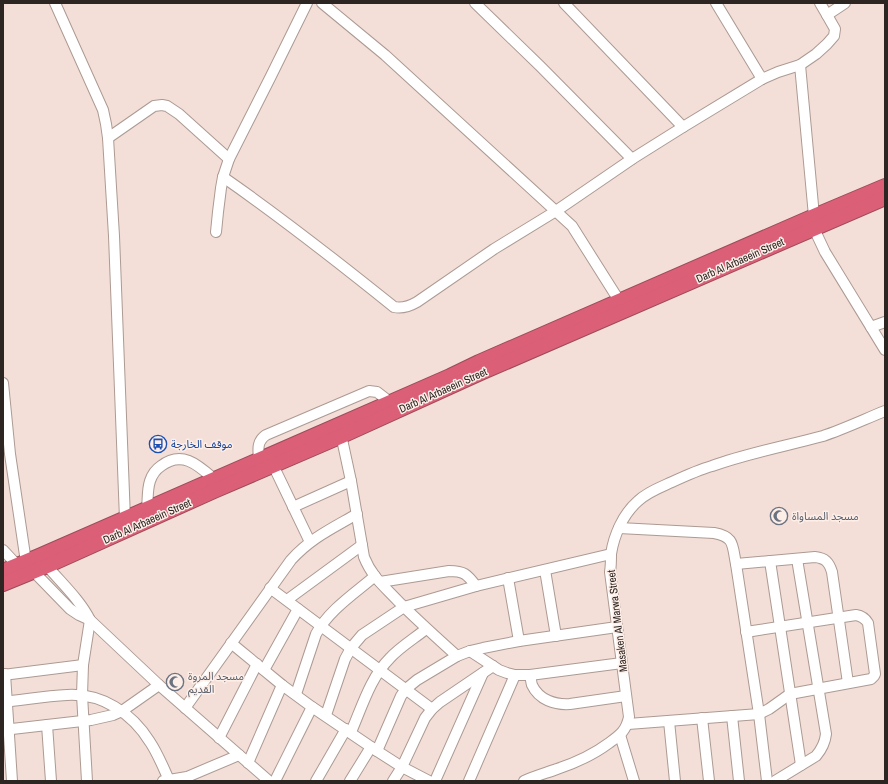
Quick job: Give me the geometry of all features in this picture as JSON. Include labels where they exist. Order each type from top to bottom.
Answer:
[{"type":"highway","name":"Darb Al Arbaeein Street","points":[[43,561],[125,518],[259,460],[340,430],[815,222],[885,186]]},
{"type":"highway","name":"Darb Al Arbaeein Street","points":[[3,571],[43,561],[200,497],[273,465],[390,402],[481,367],[620,302],[815,222],[885,198]]},
{"type":"highway","name":"Darb Al Arbaeein Street","points":[[3,584],[26,566]]},
{"type":"street","points":[[55,3],[103,110],[108,138],[114,236],[125,518]]},
{"type":"street","points":[[216,232],[223,177],[229,159],[307,3]]},
{"type":"street","points":[[322,3],[385,55],[572,226],[620,302]]},
{"type":"street","points":[[475,3],[632,159]]},
{"type":"street","points":[[564,3],[683,127]]},
{"type":"street","points":[[716,3],[762,79]]},
{"type":"street","points":[[223,177],[318,246],[394,307],[398,308],[409,306],[494,249],[683,127],[762,79],[778,72],[800,66],[816,54],[834,36],[835,29],[820,3]]},
{"type":"street","points":[[827,15],[844,3]]},
{"type":"street","points":[[800,66],[817,235],[825,252],[885,350]]},
{"type":"street","points":[[108,138],[154,106],[165,105],[179,114],[229,159]]},
{"type":"street","points":[[871,327],[885,322]]},
{"type":"street","points":[[3,383],[6,455],[26,566]]},
{"type":"street","points":[[259,460],[258,450],[260,441],[262,437],[266,435],[369,391],[377,392],[390,402]]},
{"type":"street","name":"Masaken Al Marwa Street","points":[[628,724],[629,717],[610,572],[611,554],[614,541],[626,514],[638,501],[652,491],[687,475],[734,459],[825,435],[885,411]]},
{"type":"street","points":[[340,430],[351,481],[364,557],[368,567],[377,579],[404,607],[426,629],[457,656]]},
{"type":"street","points":[[147,509],[148,488],[153,473],[171,460],[177,459],[190,462],[198,466],[214,479]]},
{"type":"street","points":[[273,465],[310,542]]},
{"type":"street","points":[[293,507],[351,481]]},
{"type":"street","points":[[185,708],[290,560],[300,550],[320,535],[357,514]]},
{"type":"street","points":[[619,528],[714,532],[722,534],[730,539],[736,564],[759,714],[767,781]]},
{"type":"street","points":[[287,600],[362,545]]},
{"type":"street","points":[[3,550],[26,566],[70,609],[90,620]]},
{"type":"street","points":[[326,715],[345,659],[351,648],[362,635],[404,607],[476,586],[611,554]]},
{"type":"street","points":[[736,564],[797,559],[821,558],[827,560],[830,566],[839,618],[848,683]]},
{"type":"street","points":[[775,781],[816,756],[822,750],[826,734],[797,559]]},
{"type":"street","points":[[43,561],[84,609],[90,620],[159,685],[269,781]]},
{"type":"street","points":[[770,561],[801,765]]},
{"type":"street","points":[[545,570],[556,636]]},
{"type":"street","points":[[296,694],[316,634],[321,626],[333,612],[377,579],[459,571],[469,576],[476,586]]},
{"type":"street","points":[[508,578],[518,641]]},
{"type":"street","points":[[270,588],[432,709]]},
{"type":"street","points":[[219,738],[260,667],[298,609]]},
{"type":"street","points":[[524,781],[581,760],[600,750],[620,735],[628,724],[759,714],[769,709],[790,694],[848,683],[874,676],[875,672],[868,623],[863,617],[856,615],[746,632]]},
{"type":"street","points":[[87,781],[83,721],[82,665],[90,620]]},
{"type":"street","points":[[350,781],[374,749],[406,689],[417,680],[457,656],[482,648],[518,641],[617,627]]},
{"type":"street","points":[[316,781],[348,731],[380,670],[391,657],[426,629]]},
{"type":"street","points":[[231,643],[282,685],[312,707],[402,767],[429,781]]},
{"type":"street","points":[[470,651],[507,674],[515,675],[530,675],[622,663]]},
{"type":"street","points":[[12,781],[6,730],[4,675],[82,665]]},
{"type":"street","points":[[393,781],[402,767],[425,718],[432,709],[493,666]]},
{"type":"street","points":[[435,781],[484,672]]},
{"type":"street","points":[[469,781],[515,675]]},
{"type":"street","points":[[530,675],[532,685],[544,698],[561,704],[626,696]]},
{"type":"street","points":[[6,730],[83,721],[113,715],[122,711],[159,685]]},
{"type":"street","points":[[248,763],[282,685]]},
{"type":"street","points":[[5,702],[67,695],[92,697],[110,704],[122,711],[135,722],[150,742],[156,753],[165,781],[187,779],[239,755]]},
{"type":"street","points":[[275,781],[312,707]]},
{"type":"street","points":[[732,716],[739,781]]},
{"type":"street","points":[[702,718],[709,781]]},
{"type":"street","points":[[669,721],[675,781]]},
{"type":"street","points":[[47,725],[51,781]]},
{"type":"street","points":[[620,735],[634,781]]},
{"type":"place","name":"موقف الخارجة","points":[[158,444]]},
{"type":"place","name":"مسجد المساواة","points":[[779,516]]},
{"type":"place","name":"مسجد المروة القديم","points":[[175,682]]}]
